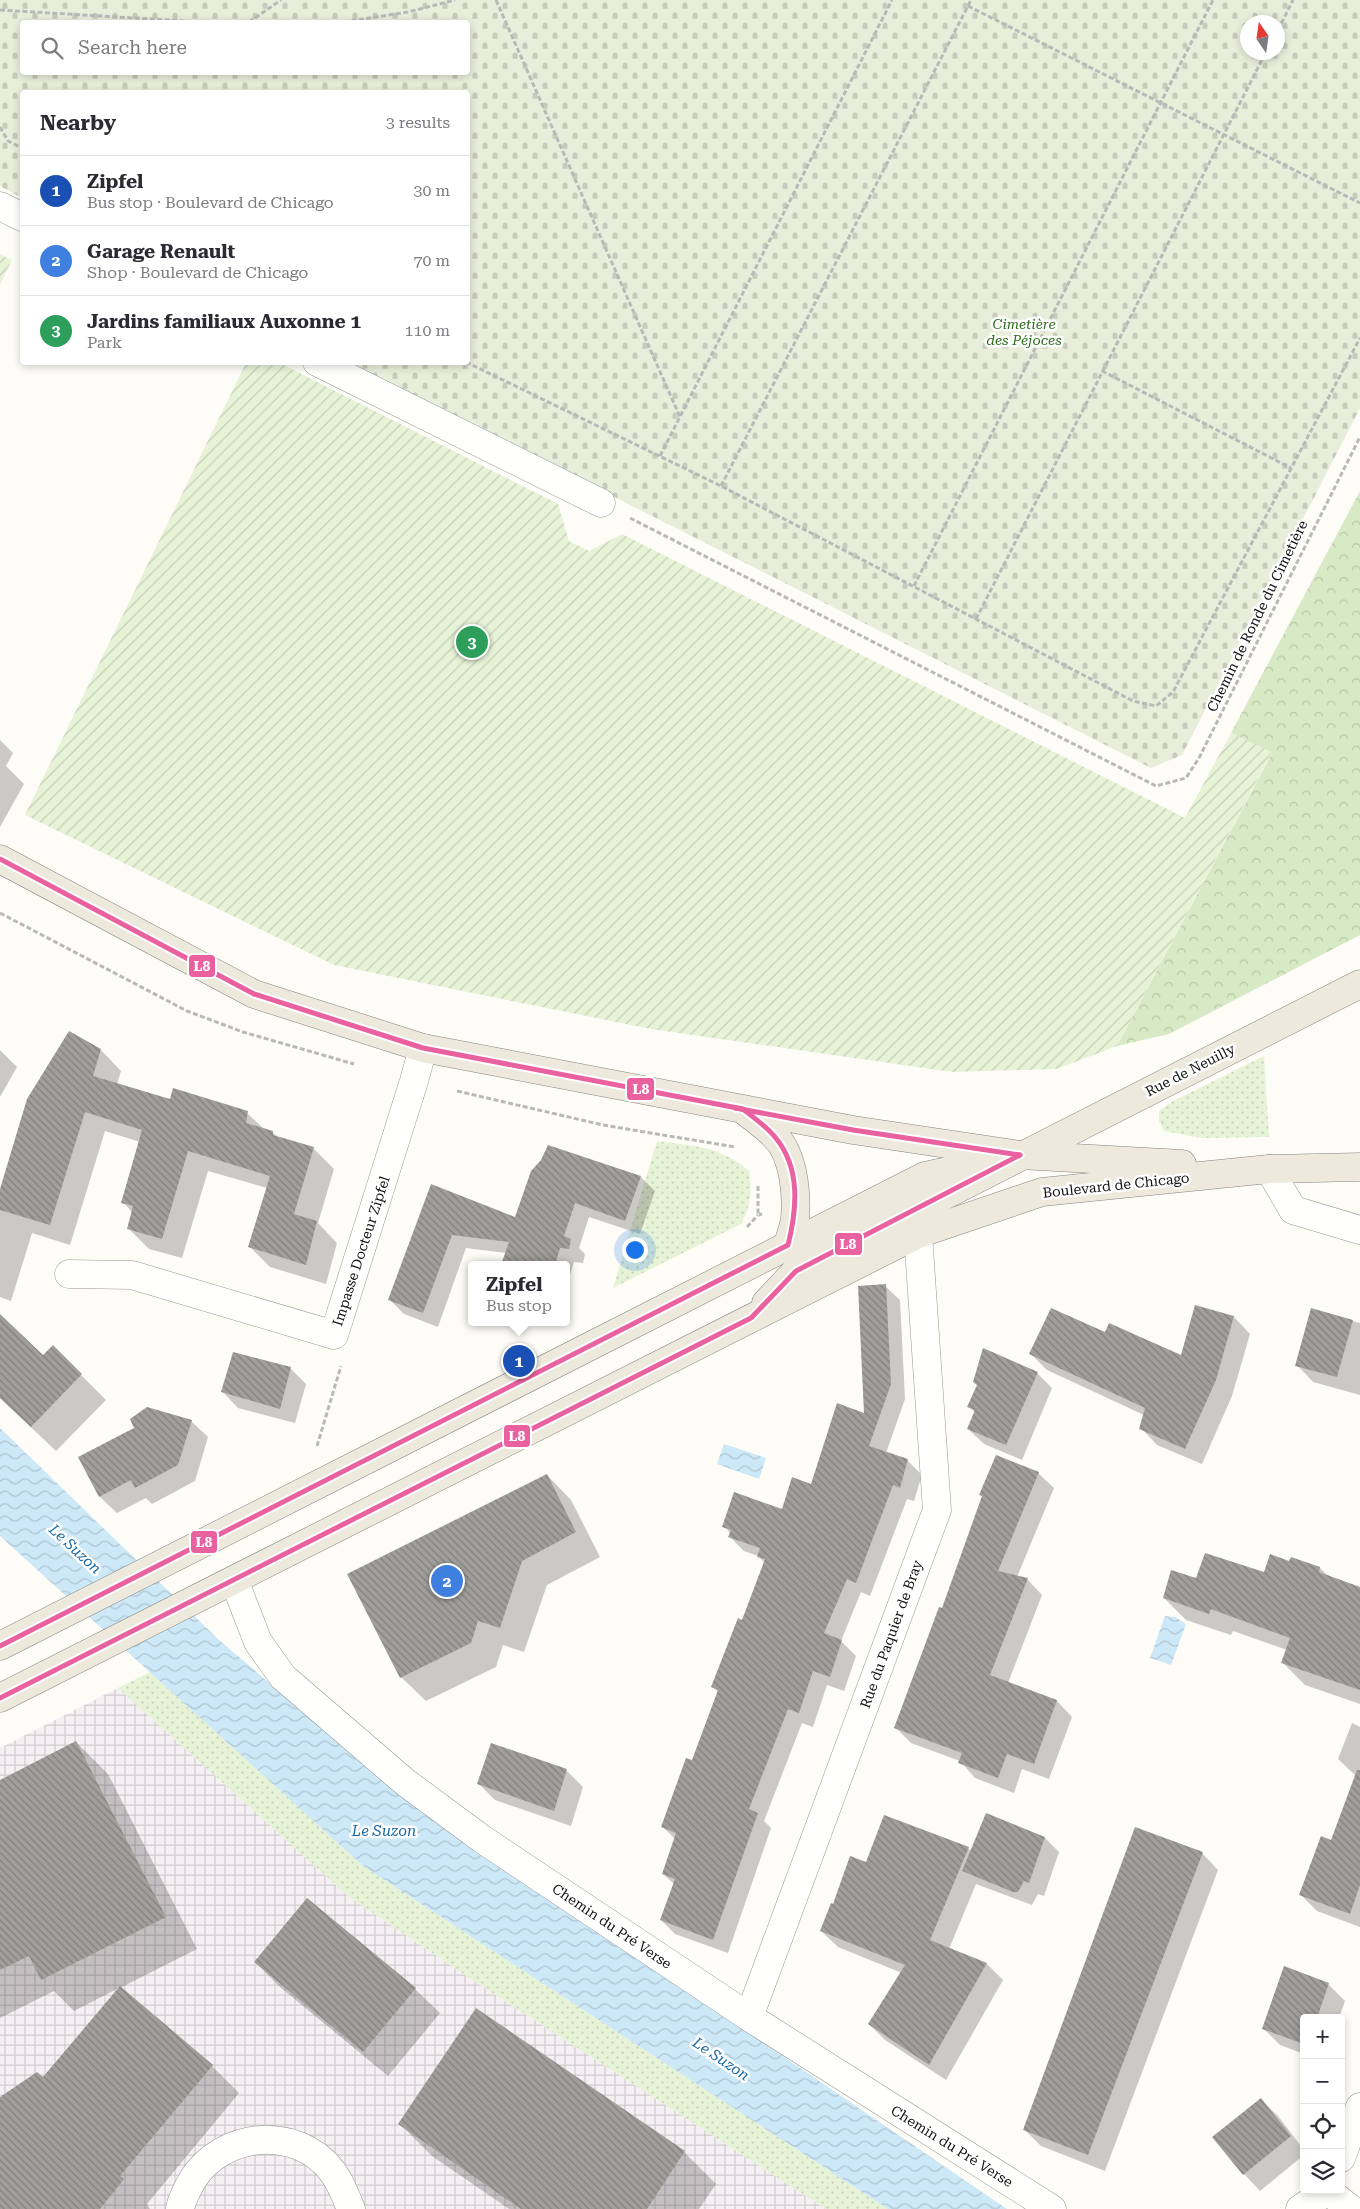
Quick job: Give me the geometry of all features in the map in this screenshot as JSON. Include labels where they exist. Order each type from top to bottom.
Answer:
[{"type":"main road","points":[[0,859],[254,994],[423,1048],[853,1130],[1020,1155],[1269,1169],[1360,1167]]},
{"type":"main road","name":"Rue de Neuilly","points":[[1020,1155],[1360,984]]},
{"type":"main road","points":[[743,1110],[768,1130],[782,1145],[788,1160],[794,1190],[795,1219],[788,1245]]},
{"type":"main road","points":[[0,1646],[925,1176],[1020,1155]]},
{"type":"main road","points":[[751,1318],[796,1271],[1020,1155]]},
{"type":"main road","name":"Boulevard de Chicago","points":[[0,1698],[918,1234],[1042,1192],[1269,1169]]},
{"type":"street","points":[[0,206],[20,216]]},
{"type":"street","points":[[323,365],[601,503]]},
{"type":"street","name":"Impasse Docteur Zipfel","points":[[69,1274],[132,1275],[334,1335],[423,1048]]},
{"type":"street","points":[[1269,1169],[1293,1210],[1360,1230]]},
{"type":"street","name":"Rue du Paquier de Bray","points":[[749,2017],[937,1510],[918,1234]]},
{"type":"street","name":"Chemin du Pré Verse","points":[[234,1580],[258,1642],[283,1677],[404,1782],[482,1840],[749,2017],[1052,2209]]},
{"type":"street","points":[[1344,2149],[1360,2107]]},
{"type":"street","points":[[180,2209],[194,2176],[215,2155],[242,2142],[271,2139],[300,2146],[324,2162],[342,2184],[351,2209]]},
{"type":"street","points":[[1300,2209],[1324,2194]]},
{"type":"street","points":[[1333,2194],[1351,2209]]},
{"type":"path","points":[[251,20],[281,0]]},
{"type":"path","points":[[357,20],[408,12],[455,0]]},
{"type":"path","points":[[496,0],[680,417]]},
{"type":"path","points":[[660,456],[892,0]]},
{"type":"path","points":[[721,486],[971,0]]},
{"type":"path","points":[[914,586],[1213,0]]},
{"type":"path","points":[[1285,16],[1293,0]]},
{"type":"path","points":[[968,6],[1360,203]]},
{"type":"path","points":[[0,10],[168,20]]},
{"type":"path","points":[[976,619],[1262,60]]},
{"type":"path","points":[[0,127],[8,141],[20,147]]},
{"type":"path","points":[[470,364],[721,486],[1133,701],[1156,706],[1174,692],[1360,338]]},
{"type":"path","points":[[1102,371],[1291,468]]},
{"type":"path","name":"Chemin de Ronde du Cimetière","points":[[601,503],[1156,786],[1186,778],[1199,758],[1360,437]]},
{"type":"path","points":[[315,1453],[341,1366],[334,1335]]},
{"type":"shaded area","points":[[118,1688],[348,1896],[468,1977],[826,2209],[0,2209],[0,1748]]},
{"type":"green space","name":"Cimetière des Péjoces","points":[[0,0],[1360,0],[1360,408],[1182,755],[1151,768],[353,365],[470,365],[470,90],[20,90],[20,197],[0,186]]},
{"type":"green space","points":[[0,254],[12,260],[0,285]]},
{"type":"green space","points":[[245,365],[284,365],[558,504],[569,541],[589,551],[622,534],[1185,818],[1231,733],[1272,752],[1117,1046],[1057,1069],[952,1072],[651,1029],[334,965],[25,815]]},
{"type":"green space","points":[[1360,491],[1360,935],[1169,1034],[1117,1046],[1272,753],[1231,733]]},
{"type":"green space","points":[[1264,1056],[1269,1137],[1201,1138],[1164,1131],[1159,1121],[1159,1111],[1173,1101]]},
{"type":"green space","points":[[657,1141],[706,1148],[728,1156],[749,1171],[749,1205],[741,1224],[613,1288]]},
{"type":"green space","points":[[150,1672],[363,1866],[888,2209],[826,2209],[468,1977],[348,1896],[118,1688]]},
{"type":"water","name":"Le Suzon","points":[[0,1428],[218,1639],[366,1766],[433,1818],[1007,2209],[888,2209],[363,1866],[0,1536]]},
{"type":"water","points":[[724,1444],[766,1458],[759,1479],[717,1464]]},
{"type":"water","points":[[1165,1616],[1175,1617],[1186,1624],[1171,1665],[1150,1658]]},
{"type":"building","points":[[69,1031],[101,1049],[93,1076],[170,1099],[173,1088],[248,1111],[246,1123],[273,1131],[273,1135],[314,1147],[294,1214],[317,1221],[306,1265],[248,1247],[270,1176],[188,1151],[162,1239],[127,1229],[133,1206],[121,1203],[142,1130],[85,1112],[50,1225],[0,1210],[0,1189],[27,1099]]},
{"type":"building","points":[[548,1145],[641,1176],[625,1221],[575,1203],[564,1236],[571,1239],[569,1249],[560,1248],[556,1261],[502,1261],[509,1242],[452,1235],[423,1313],[388,1300],[431,1184],[515,1217],[531,1171],[541,1160]]},
{"type":"building","points":[[886,1284],[891,1384],[869,1446],[908,1459],[900,1488],[893,1485],[856,1583],[847,1579],[824,1633],[842,1640],[830,1677],[813,1671],[799,1713],[788,1709],[749,1809],[758,1813],[713,1940],[660,1920],[675,1879],[662,1874],[676,1833],[661,1827],[686,1758],[692,1760],[718,1690],[711,1687],[738,1618],[742,1620],[765,1559],[757,1557],[760,1548],[728,1537],[731,1530],[722,1527],[734,1492],[782,1509],[792,1477],[811,1484],[837,1403],[864,1413],[858,1286]]},
{"type":"building","points":[[1195,1305],[1234,1316],[1216,1380],[1185,1449],[1139,1429],[1145,1408],[1029,1354],[1051,1308],[1105,1332],[1109,1323],[1181,1355]]},
{"type":"building","points":[[1311,1308],[1353,1320],[1337,1377],[1295,1366]]},
{"type":"building","points":[[0,1314],[43,1355],[53,1345],[82,1374],[31,1427],[0,1398]]},
{"type":"building","points":[[983,1348],[1038,1372],[1006,1445],[967,1429],[975,1410],[967,1407],[977,1385],[973,1382]]},
{"type":"building","points":[[233,1352],[291,1367],[280,1409],[221,1392]]},
{"type":"building","points":[[147,1407],[192,1420],[178,1465],[135,1488],[131,1480],[99,1497],[78,1457],[134,1428],[130,1419]]},
{"type":"building","points":[[996,1455],[1039,1472],[998,1571],[1028,1578],[990,1675],[1057,1700],[1034,1764],[1007,1754],[998,1778],[958,1763],[962,1753],[894,1728],[939,1607],[942,1608],[982,1496],[979,1495]]},
{"type":"building","points":[[547,1474],[576,1532],[522,1561],[500,1628],[478,1621],[471,1643],[400,1678],[347,1574]]},
{"type":"building","points":[[1205,1553],[1264,1572],[1270,1554],[1289,1561],[1291,1557],[1320,1567],[1319,1572],[1360,1587],[1360,1690],[1281,1663],[1290,1638],[1211,1609],[1209,1614],[1163,1598],[1171,1570],[1196,1578]]},
{"type":"building","points":[[76,1741],[166,1917],[41,1980],[29,1956],[0,1970],[0,1780]]},
{"type":"building","points":[[491,1743],[567,1769],[554,1811],[477,1784]]},
{"type":"building","points":[[1357,1770],[1360,1770],[1360,1885],[1350,1914],[1299,1895],[1321,1836],[1331,1840]]},
{"type":"building","points":[[986,1813],[1045,1837],[1029,1883],[1024,1881],[1018,1892],[1013,1892],[962,1871]]},
{"type":"building","points":[[884,1815],[969,1847],[930,1940],[987,1963],[929,2065],[868,2024],[905,1965],[820,1931],[831,1903],[833,1904],[850,1856],[866,1862]]},
{"type":"building","points":[[1135,1827],[1203,1852],[1088,2155],[1023,2130]]},
{"type":"building","points":[[307,1898],[416,1988],[363,2052],[254,1962]]},
{"type":"building","points":[[1284,1966],[1329,1983],[1318,2014],[1300,2014],[1300,2043],[1262,2029]]},
{"type":"building","points":[[120,1986],[213,2065],[120,2176],[124,2179],[100,2209],[0,2209],[0,2097],[37,2072],[43,2077]]},
{"type":"building","points":[[476,2008],[685,2151],[647,2209],[521,2209],[398,2124]]},
{"type":"building","points":[[1261,2098],[1291,2136],[1243,2175],[1212,2137]]},
{"type":"transit line","name":"L8","points":[[0,859],[254,994],[423,1048],[743,1109],[768,1129],[783,1149],[793,1175],[795,1189],[795,1203],[788,1245],[0,1646]]},
{"type":"transit line","name":"L8","points":[[735,1108],[853,1130],[1020,1155]]},
{"type":"transit line","name":"L8","points":[[0,1698],[751,1318],[796,1271],[1020,1155]]},
{"type":"place","name":"Jardins familiaux Auxonne 1","points":[[472,642]]},
{"type":"place","name":"Zipfel","points":[[519,1361]]},
{"type":"place","name":"Garage Renault","points":[[447,1581]]}]
